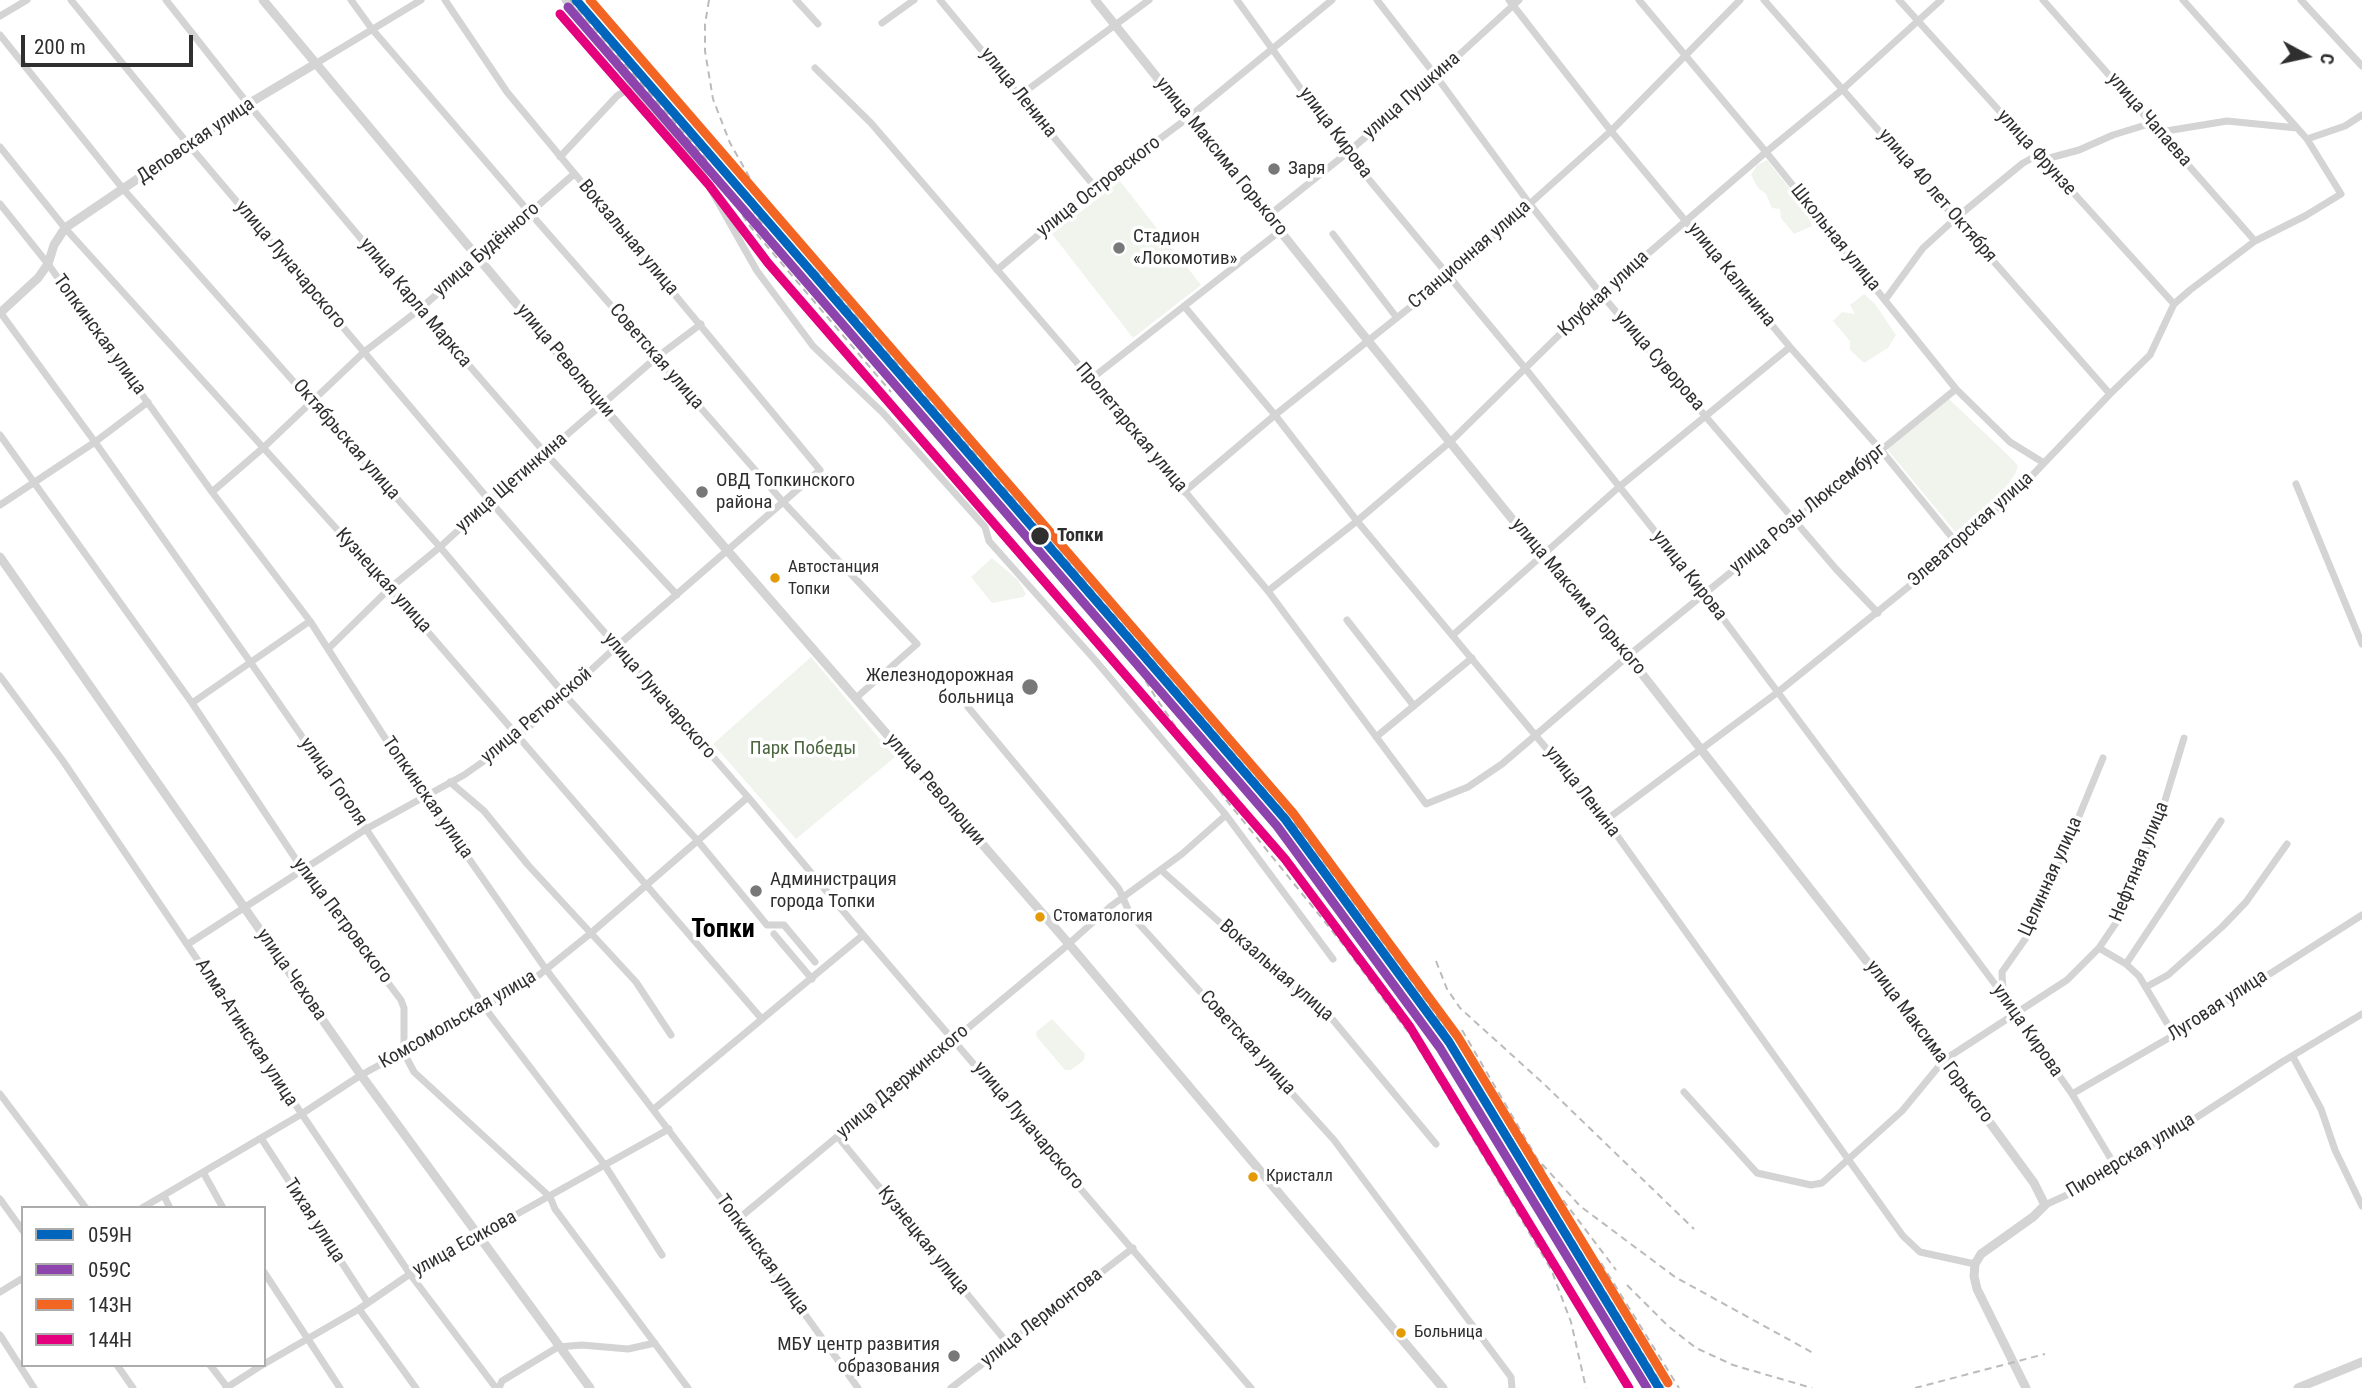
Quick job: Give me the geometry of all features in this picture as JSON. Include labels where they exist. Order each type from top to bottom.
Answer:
[{"type":"street","points":[[0,16],[27,0]]},
{"type":"street","name":"улица Луначарского","points":[[71,0],[188,144],[489,501],[748,797],[1251,1388]]},
{"type":"street","name":"улица Карла Маркса","points":[[166,0],[248,104],[420,309],[546,454],[677,595]]},
{"type":"street","name":"улица Революции","points":[[263,0],[601,405],[1069,944],[1443,1388]]},
{"type":"street","name":"Советская улица","points":[[351,0],[372,29],[530,213],[784,503],[917,644],[856,698]]},
{"type":"street","name":"Деповская улица","points":[[65,228],[248,104],[421,0]]},
{"type":"street","name":"Вокзальная улица","points":[[445,0],[507,92],[820,470]]},
{"type":"street","points":[[565,0],[697,165],[757,271],[813,346],[883,413],[985,527],[989,541],[1095,660],[1226,815],[1333,959]]},
{"type":"street","points":[[796,0],[818,24]]},
{"type":"street","points":[[882,23],[914,0]]},
{"type":"street","name":"улица Ленина","points":[[940,0],[1095,187]]},
{"type":"street","name":"улица Максима Горького","points":[[1095,0],[1542,556],[1628,656],[1944,1060],[2034,1183],[2045,1205]]},
{"type":"street","points":[[1019,96],[1149,0]]},
{"type":"street","name":"улица Кирова","points":[[1237,0],[1347,153],[1525,368],[1704,593],[2016,1013],[2072,1094],[2117,1169]]},
{"type":"street","name":"улица Островского","points":[[997,270],[1095,187],[1189,117],[1332,0]]},
{"type":"street","name":"улица Суворова","points":[[1377,0],[1529,203],[1601,294],[1836,569],[1878,612]]},
{"type":"street","name":"Школьная улица","points":[[1639,0],[1766,152],[1956,389],[2010,442],[2044,463]]},
{"type":"street","name":"Станционная улица","points":[[1184,492],[1275,415],[1448,277],[1611,131],[1740,0]]},
{"type":"street","name":"улица 40 лет Октября","points":[[1764,0],[2110,394]]},
{"type":"street","name":"улица Фрунзе","points":[[1899,0],[2174,304]]},
{"type":"street","name":"Клубная улица","points":[[1268,591],[1357,521],[1451,441],[1601,294],[1843,89],[1941,0]]},
{"type":"street","name":"улица Чапаева","points":[[2043,0],[2255,240]]},
{"type":"street","points":[[2183,0],[2307,139],[2345,126],[2362,115]]},
{"type":"street","points":[[2301,0],[2362,66]]},
{"type":"street","name":"улица Пушкина","points":[[1268,216],[1347,153],[1436,76],[1514,2]]},
{"type":"street","name":"улица Калинина","points":[[1514,2],[1611,131],[1959,546]]},
{"type":"street","name":"Октябрьская улица","points":[[0,34],[124,190],[440,547],[565,695],[698,840],[767,925],[784,925],[815,962]]},
{"type":"street","name":"Пролетарская улица","points":[[815,68],[871,123],[1091,379],[1268,591],[1426,804]]},
{"type":"street","points":[[560,157],[617,96],[634,85]]},
{"type":"street","points":[[2160,132],[2227,121],[2297,128]]},
{"type":"street","points":[[1885,300],[1923,248],[2023,163],[2079,150],[2113,135],[2152,123]]},
{"type":"street","name":"Элеваторская улица","points":[[1606,820],[1778,692],[1959,546],[2002,507],[2150,355],[2174,304],[2255,240],[2305,216],[2341,194],[2307,139]]},
{"type":"street","name":"Кузнецкая улица","points":[[0,147],[65,228],[390,588],[761,1018]]},
{"type":"street","name":"улица Будённого","points":[[212,492],[313,402],[364,352],[420,309],[574,174]]},
{"type":"street","name":"Топкинская улица","points":[[0,204],[48,264],[212,492],[310,621],[387,741],[545,968],[737,1220],[859,1388]]},
{"type":"street","points":[[0,312],[38,278],[48,264],[54,245],[65,228]]},
{"type":"street","points":[[1091,379],[1280,230]]},
{"type":"street","points":[[1333,234],[1397,318]]},
{"type":"street","name":"улица Ленина","points":[[1184,306],[1275,415],[1357,521],[1606,820],[1915,1249],[1975,1264]]},
{"type":"street","name":"улица Гоголя","points":[[0,312],[251,663],[485,1008],[604,1164],[662,1255]]},
{"type":"street","name":"улица Щетинкина","points":[[329,648],[390,588],[440,547],[489,501],[657,357],[701,324]]},
{"type":"street","points":[[1453,635],[1619,487],[1790,347]]},
{"type":"street","name":"улица Розы Люксембург","points":[[1426,804],[1468,787],[1502,764],[1704,593],[1956,389]]},
{"type":"street","points":[[0,505],[95,442],[148,402]]},
{"type":"street","name":"улица Петровского","points":[[0,435],[192,704],[303,870],[401,1000],[404,1009],[404,1052]]},
{"type":"street","name":"улица Ретюнской","points":[[188,944],[366,829],[450,782],[518,737],[616,647],[820,470]]},
{"type":"street","points":[[2296,484],[2362,644]]},
{"type":"street","name":"улица Чехова","points":[[0,558],[361,1075],[590,1388]]},
{"type":"street","points":[[1347,620],[1414,706]]},
{"type":"street","points":[[192,704],[310,621]]},
{"type":"street","points":[[1376,737],[1472,658]]},
{"type":"street","name":"Алма-Атинская улица","points":[[0,676],[63,761],[410,1275],[498,1388]]},
{"type":"street","name":"Советская улица","points":[[968,707],[1119,889],[1130,914],[1334,1140],[1511,1377],[1512,1388]]},
{"type":"street","name":"Нефтяная улица","points":[[1684,1092],[1757,1173],[1816,1185],[1822,1183],[1902,1111],[1944,1060],[2067,980],[2099,948],[2124,911],[2156,830],[2184,738]]},
{"type":"street","name":"Целинная улица","points":[[2003,995],[2002,972],[2033,928],[2103,758]]},
{"type":"street","name":"Топкинская улица","points":[[450,782],[484,811],[528,865],[636,982],[671,1035]]},
{"type":"street","name":"Комсомольская улица","points":[[146,1206],[300,1115],[361,1075],[485,1008],[539,975],[748,797]]},
{"type":"street","name":"улица Дзержинского","points":[[737,1220],[1122,898],[1161,870],[1226,815]]},
{"type":"street","points":[[2126,964],[2221,821]]},
{"type":"street","points":[[2147,987],[2168,975],[2222,927],[2246,902],[2287,844]]},
{"type":"street","name":"Вокзальная улица","points":[[1161,870],[1333,1020],[1436,1144]]},
{"type":"street","name":"Луговая улица","points":[[2072,1094],[2174,1035],[2362,915]]},
{"type":"street","points":[[774,934],[812,979]]},
{"type":"street","points":[[654,1109],[863,935]]},
{"type":"street","points":[[2099,948],[2126,964],[2147,987],[2174,1035]]},
{"type":"street","name":"Пионерская улица","points":[[1975,1264],[1981,1254],[2024,1224],[2045,1205],[2117,1169],[2282,1062],[2362,1014]]},
{"type":"street","points":[[404,1052],[414,1072],[426,1085],[550,1198],[555,1209],[688,1388]]},
{"type":"street","points":[[2293,1057],[2321,1110],[2335,1150],[2362,1206]]},
{"type":"street","points":[[0,1094],[84,1206]]},
{"type":"street","name":"улица Есикова","points":[[266,1363],[478,1235],[550,1198],[668,1129]]},
{"type":"street","name":"Кузнецкая улица","points":[[838,1137],[1009,1345]]},
{"type":"street","name":"Тихая улица","points":[[261,1138],[368,1303]]},
{"type":"street","points":[[203,1172],[222,1206]]},
{"type":"street","points":[[164,1196],[169,1206]]},
{"type":"street","points":[[0,1199],[21,1228]]},
{"type":"street","name":"улица Лермонтова","points":[[951,1388],[1133,1248]]},
{"type":"street","points":[[1975,1264],[1977,1289],[2026,1388]]},
{"type":"street","points":[[266,1275],[340,1388]]},
{"type":"street","points":[[0,1292],[21,1279]]},
{"type":"street","points":[[359,1309],[416,1388]]},
{"type":"street","points":[[0,1335],[34,1388]]},
{"type":"street","points":[[498,1388],[502,1381],[558,1347],[582,1345],[628,1349],[655,1343]]},
{"type":"street","points":[[2298,1388],[2362,1362]]},
{"type":"street","points":[[118,1367],[133,1388]]},
{"type":"street","points":[[211,1367],[227,1388]]},
{"type":"street","name":"улица Есикова","points":[[227,1388],[249,1368]]},
{"type":"green space","points":[[1767,160],[1808,212],[1812,226],[1794,234],[1781,218],[1780,209],[1772,208],[1766,194],[1758,188],[1751,175],[1757,165]]},
{"type":"green space","name":"Стадион «Локомотив»","points":[[1120,181],[1201,285],[1133,338],[1052,234]]},
{"type":"green space","points":[[1864,294],[1875,304],[1896,335],[1888,348],[1864,363],[1850,350],[1850,341],[1833,321],[1842,312],[1855,314],[1850,305]]},
{"type":"green space","points":[[1948,398],[2018,466],[1985,517],[1964,536],[1958,535],[1886,448]]},
{"type":"green space","points":[[992,558],[1018,580],[1026,594],[1023,597],[992,603],[971,577]]},
{"type":"green space","name":"Парк Победы","points":[[811,657],[895,757],[796,839],[713,744]]},
{"type":"green space","points":[[1052,1019],[1085,1054],[1084,1060],[1071,1070],[1065,1070],[1037,1037],[1036,1032]]},
{"type":"railway","points":[[570,0],[705,158],[749,225],[891,392]]},
{"type":"railway","points":[[709,0],[705,24],[705,51],[713,99],[730,143],[751,180]]},
{"type":"railway","points":[[745,198],[770,236]]},
{"type":"railway","points":[[772,227],[823,278],[1304,835],[1433,1010],[1664,1388]]},
{"type":"railway","points":[[1133,660],[1227,801],[1342,943],[1411,1036],[1551,1269],[1571,1322],[1586,1388]]},
{"type":"railway","points":[[1436,961],[1447,989],[1460,1008],[1545,1085],[1694,1229]]},
{"type":"railway","points":[[1462,1030],[1546,1174]]},
{"type":"railway","points":[[1542,1164],[1580,1206],[1675,1277],[1815,1354]]},
{"type":"railway","points":[[1563,1200],[1616,1270]]},
{"type":"railway","points":[[1601,1263],[1679,1388]]},
{"type":"railway","points":[[1627,1285],[1668,1326],[1696,1348],[1733,1365],[1812,1388]]},
{"type":"railway","points":[[1915,1388],[2045,1354]]},
{"type":"transit line","name":"059Н","points":[[576,0],[1285,819],[1449,1042],[1659,1388]]},
{"type":"transit line","name":"143Н","points":[[590,0],[1293,813],[1458,1037],[1668,1383]]},
{"type":"transit line","name":"059С","points":[[568,7],[1277,826],[1440,1048],[1647,1388]]},
{"type":"transit line","name":"144Н","points":[[560,14],[709,185],[768,263],[1285,859],[1410,1027],[1629,1388]]},
{"type":"place","name":"Заря","points":[[1274,169]]},
{"type":"place","name":"Стадион «Локомотив»","points":[[1119,248]]},
{"type":"place","name":"ОВД Топкинского района","points":[[702,492]]},
{"type":"place","name":"Топки","points":[[1040,536]]},
{"type":"place","name":"Автостанция Топки","points":[[775,578]]},
{"type":"place","name":"Железнодорожная больница","points":[[1030,687]]},
{"type":"place","name":"Администрация города Топки","points":[[756,891]]},
{"type":"place","name":"Стоматология","points":[[1040,917]]},
{"type":"place","name":"Кристалл","points":[[1253,1177]]},
{"type":"place","name":"Больница","points":[[1401,1333]]},
{"type":"place","name":"МБУ центр развития образования","points":[[954,1356]]},
{"type":"district","name":"Топки","points":[[723,930]]}]
